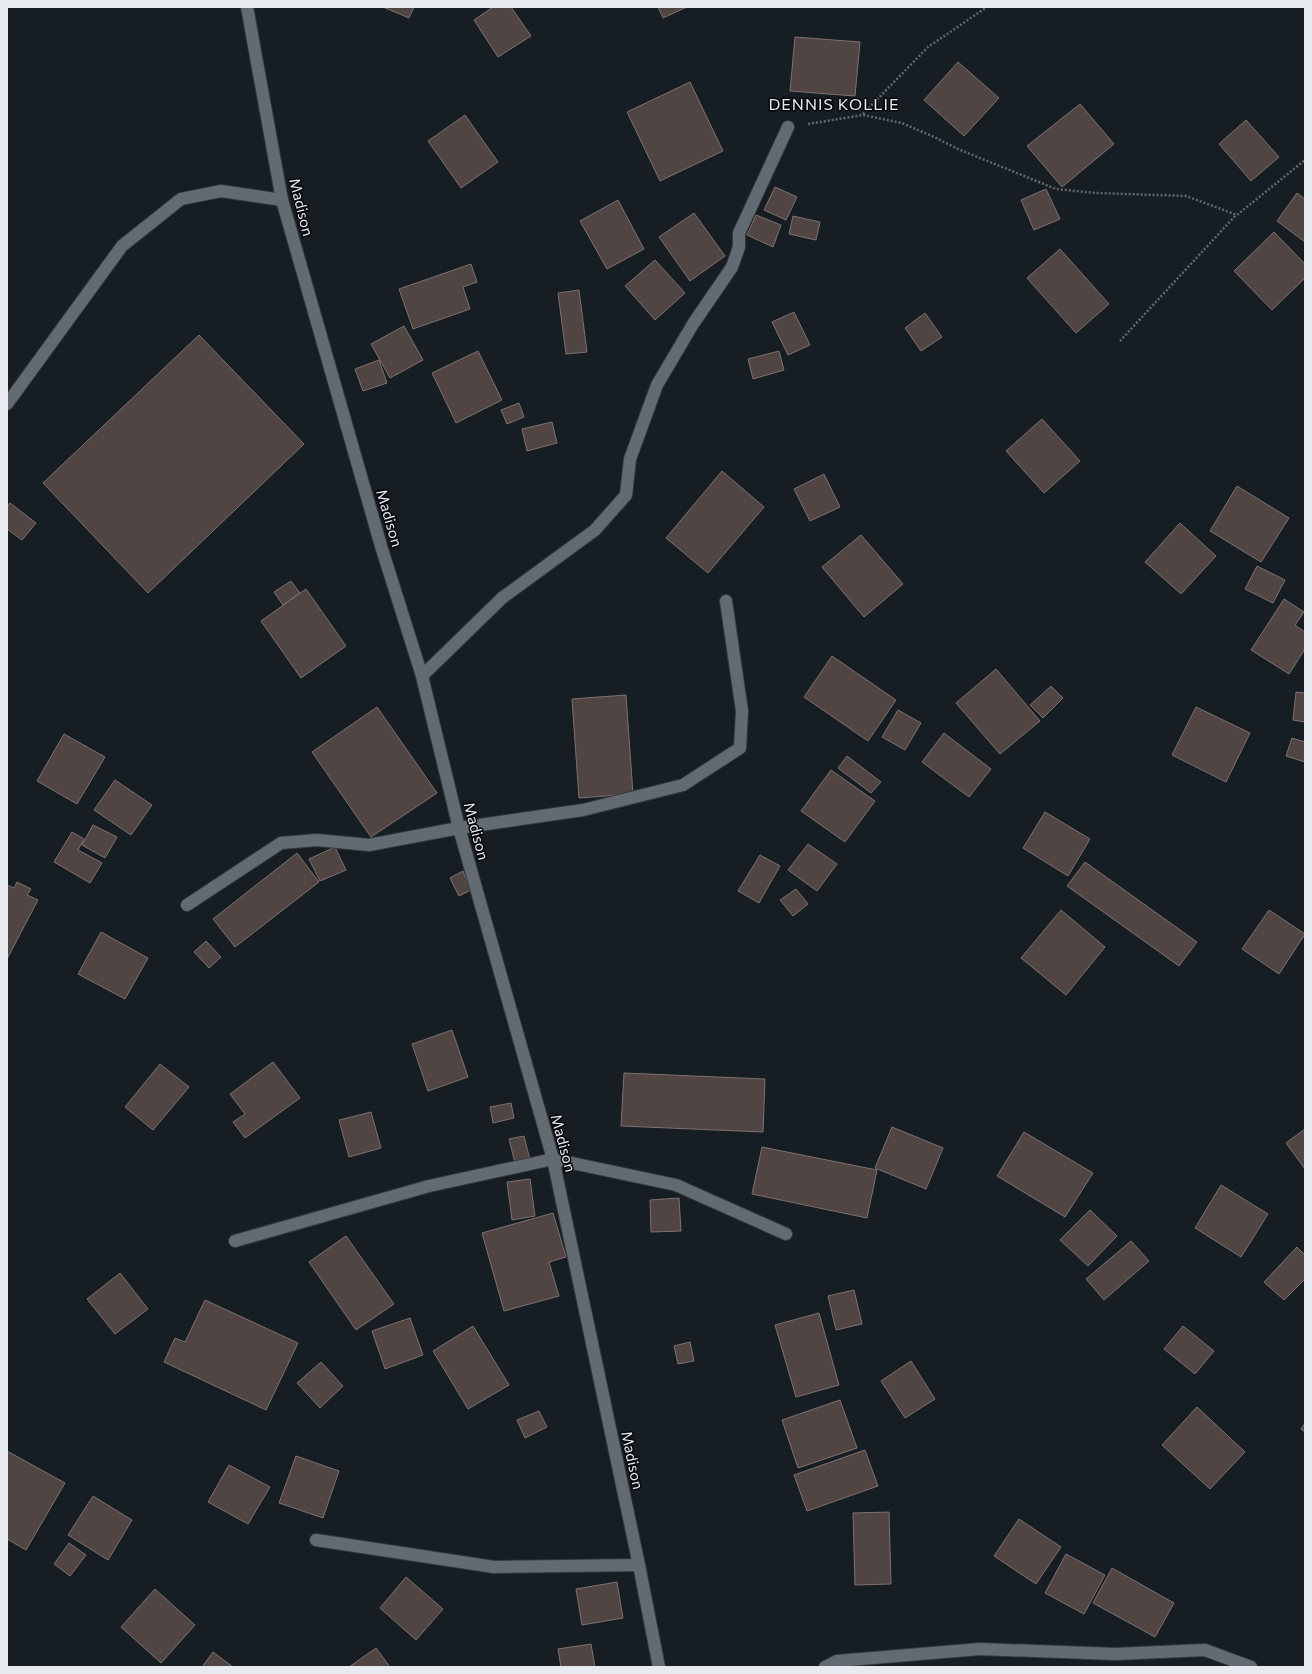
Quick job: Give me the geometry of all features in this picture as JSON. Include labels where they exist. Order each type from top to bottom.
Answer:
[{"type":"street","name":"Madison","points":[[247,7],[282,200],[381,546],[422,676],[459,828],[553,1159],[639,1565],[659,1667]]},
{"type":"street","points":[[422,676],[502,598],[595,530],[626,495],[630,459],[657,386],[693,324],[732,267],[739,247],[739,233],[788,127]]},
{"type":"street","points":[[7,404],[122,246],[181,199],[221,192],[282,200]]},
{"type":"street","points":[[187,905],[281,843],[317,840],[369,845],[459,828],[583,810],[683,785],[740,748],[742,711],[726,601]]},
{"type":"street","points":[[235,1241],[429,1186],[553,1159],[676,1185],[786,1234]]},
{"type":"street","points":[[316,1540],[494,1568],[639,1565]]},
{"type":"street","points":[[825,1667],[837,1661],[980,1649],[1115,1654],[1205,1650],[1251,1667]]},
{"type":"path","points":[[863,114],[928,47],[987,7]]},
{"type":"path","points":[[788,127],[863,114],[902,123],[934,136],[958,149],[1056,189],[1095,193],[1186,196],[1237,215]]},
{"type":"path","points":[[1120,341],[1237,215],[1305,160]]},
{"type":"building","points":[[383,7],[414,7],[409,18]]},
{"type":"building","points":[[493,7],[511,7],[531,36],[498,57],[474,20]]},
{"type":"building","points":[[658,7],[687,7],[663,18]]},
{"type":"building","points":[[795,37],[860,42],[855,96],[790,91]]},
{"type":"building","points":[[958,62],[999,98],[964,136],[924,100]]},
{"type":"building","points":[[690,82],[723,151],[660,181],[627,112]]},
{"type":"building","points":[[1080,104],[1114,144],[1062,187],[1027,146]]},
{"type":"building","points":[[465,115],[498,162],[461,188],[428,141]]},
{"type":"building","points":[[1246,120],[1279,157],[1251,181],[1219,144]]},
{"type":"building","points":[[775,187],[797,197],[786,220],[764,210]]},
{"type":"building","points":[[1046,189],[1060,219],[1034,230],[1021,200]]},
{"type":"building","points":[[1297,193],[1305,199],[1305,242],[1277,221]]},
{"type":"building","points":[[618,200],[644,249],[607,269],[580,221]]},
{"type":"building","points":[[694,213],[725,256],[690,281],[659,237]]},
{"type":"building","points":[[756,215],[781,225],[773,247],[747,235]]},
{"type":"building","points":[[793,216],[820,222],[816,240],[789,234]]},
{"type":"building","points":[[1274,232],[1305,264],[1305,278],[1272,310],[1234,271]]},
{"type":"building","points":[[1060,249],[1109,304],[1076,333],[1027,278]]},
{"type":"building","points":[[655,260],[685,293],[655,320],[625,286]]},
{"type":"building","points":[[471,264],[477,282],[463,287],[470,309],[413,329],[399,289]]},
{"type":"building","points":[[579,290],[587,352],[566,354],[558,293]]},
{"type":"building","points":[[794,312],[810,345],[788,355],[772,322]]},
{"type":"building","points":[[925,313],[942,337],[921,351],[905,328]]},
{"type":"building","points":[[404,326],[423,360],[390,378],[371,344]]},
{"type":"building","points":[[199,335],[304,444],[148,593],[43,483]]},
{"type":"building","points":[[478,351],[502,400],[456,423],[432,373]]},
{"type":"building","points":[[779,351],[784,370],[753,379],[748,359]]},
{"type":"building","points":[[379,360],[387,383],[363,391],[355,369]]},
{"type":"building","points":[[519,403],[524,417],[507,424],[501,410]]},
{"type":"building","points":[[1042,419],[1080,461],[1044,493],[1006,451]]},
{"type":"building","points":[[552,422],[557,443],[527,451],[522,429]]},
{"type":"building","points":[[722,471],[764,507],[708,573],[666,538]]},
{"type":"building","points":[[824,474],[840,507],[810,521],[794,489]]},
{"type":"building","points":[[1237,486],[1289,518],[1261,562],[1210,531]]},
{"type":"building","points":[[10,503],[36,523],[22,540],[7,529],[7,507]]},
{"type":"building","points":[[1180,523],[1216,556],[1181,594],[1145,562]]},
{"type":"building","points":[[861,535],[903,584],[864,617],[822,567]]},
{"type":"building","points":[[1257,566],[1285,580],[1273,603],[1245,589]]},
{"type":"building","points":[[291,581],[300,593],[283,605],[274,592]]},
{"type":"building","points":[[306,589],[346,646],[301,678],[261,621]]},
{"type":"building","points":[[1284,599],[1304,612],[1295,625],[1305,632],[1305,649],[1289,674],[1251,650]]},
{"type":"building","points":[[832,656],[896,700],[868,741],[804,697]]},
{"type":"building","points":[[996,669],[1040,721],[1000,754],[956,703]]},
{"type":"building","points":[[1051,686],[1063,698],[1043,718],[1030,705]]},
{"type":"building","points":[[1296,692],[1305,693],[1305,722],[1293,720]]},
{"type":"building","points":[[626,695],[633,794],[579,798],[572,699]]},
{"type":"building","points":[[377,707],[437,793],[371,837],[312,752]]},
{"type":"building","points":[[1196,707],[1250,733],[1226,782],[1172,755]]},
{"type":"building","points":[[898,710],[921,723],[905,750],[882,737]]},
{"type":"building","points":[[944,733],[991,769],[969,797],[922,762]]},
{"type":"building","points":[[64,734],[105,757],[77,804],[37,781]]},
{"type":"building","points":[[1292,738],[1305,742],[1305,762],[1286,756]]},
{"type":"building","points":[[847,756],[881,782],[871,793],[838,768]]},
{"type":"building","points":[[831,770],[875,801],[845,842],[801,811]]},
{"type":"building","points":[[115,780],[152,805],[131,835],[94,810]]},
{"type":"building","points":[[1045,812],[1090,839],[1068,876],[1023,848]]},
{"type":"building","points":[[93,825],[117,837],[105,858],[82,845]]},
{"type":"building","points":[[72,832],[84,839],[78,850],[102,863],[90,883],[54,862]]},
{"type":"building","points":[[808,844],[837,864],[817,891],[788,870]]},
{"type":"building","points":[[335,847],[346,870],[320,881],[309,859]]},
{"type":"building","points":[[297,853],[319,882],[235,947],[213,919]]},
{"type":"building","points":[[760,855],[780,866],[759,903],[738,891]]},
{"type":"building","points":[[1085,862],[1197,942],[1179,966],[1067,886]]},
{"type":"building","points":[[463,871],[471,890],[459,896],[450,878]]},
{"type":"building","points":[[17,882],[31,889],[27,895],[38,900],[7,959],[7,885],[14,888]]},
{"type":"building","points":[[796,889],[808,904],[793,916],[780,900]]},
{"type":"building","points":[[1061,910],[1105,947],[1066,995],[1021,958]]},
{"type":"building","points":[[1269,910],[1305,934],[1279,974],[1242,949]]},
{"type":"building","points":[[101,932],[148,958],[125,999],[78,974]]},
{"type":"building","points":[[206,941],[221,957],[209,968],[194,952]]},
{"type":"building","points":[[452,1030],[468,1077],[428,1091],[412,1044]]},
{"type":"building","points":[[273,1062],[300,1098],[245,1138],[233,1122],[245,1114],[230,1094]]},
{"type":"building","points":[[160,1064],[189,1087],[153,1130],[125,1107]]},
{"type":"building","points":[[624,1073],[765,1079],[763,1132],[621,1126]]},
{"type":"building","points":[[511,1103],[514,1118],[493,1123],[490,1107]]},
{"type":"building","points":[[371,1112],[381,1148],[349,1157],[339,1120]]},
{"type":"building","points":[[892,1127],[943,1148],[926,1189],[875,1168]]},
{"type":"building","points":[[1305,1129],[1305,1169],[1286,1143]]},
{"type":"building","points":[[1024,1132],[1093,1173],[1065,1217],[997,1176]]},
{"type":"building","points":[[524,1136],[530,1160],[515,1163],[509,1139]]},
{"type":"building","points":[[762,1147],[877,1170],[867,1218],[752,1194]]},
{"type":"building","points":[[530,1179],[535,1216],[512,1220],[507,1182]]},
{"type":"building","points":[[1221,1185],[1268,1214],[1241,1257],[1195,1228]]},
{"type":"building","points":[[679,1198],[681,1231],[651,1232],[650,1200]]},
{"type":"building","points":[[1090,1210],[1117,1236],[1088,1266],[1060,1240]]},
{"type":"building","points":[[553,1213],[566,1257],[549,1262],[559,1296],[504,1311],[482,1233]]},
{"type":"building","points":[[346,1236],[394,1304],[356,1330],[309,1262]]},
{"type":"building","points":[[1131,1241],[1149,1261],[1104,1300],[1086,1279]]},
{"type":"building","points":[[1297,1247],[1305,1255],[1305,1279],[1284,1300],[1264,1282]]},
{"type":"building","points":[[120,1273],[148,1309],[115,1334],[87,1299]]},
{"type":"building","points":[[854,1290],[862,1324],[836,1330],[828,1296]]},
{"type":"building","points":[[205,1300],[298,1343],[266,1410],[164,1362],[175,1338],[185,1342]]},
{"type":"building","points":[[819,1313],[839,1385],[796,1397],[775,1325]]},
{"type":"building","points":[[410,1318],[423,1355],[385,1369],[372,1331]]},
{"type":"building","points":[[473,1326],[509,1385],[468,1409],[433,1351]]},
{"type":"building","points":[[1183,1326],[1214,1351],[1195,1374],[1164,1349]]},
{"type":"building","points":[[690,1342],[694,1361],[678,1364],[674,1346]]},
{"type":"building","points":[[911,1361],[935,1399],[905,1418],[881,1381]]},
{"type":"building","points":[[321,1362],[343,1386],[320,1408],[297,1383]]},
{"type":"building","points":[[840,1400],[857,1448],[798,1468],[782,1420]]},
{"type":"building","points":[[1197,1407],[1245,1452],[1210,1489],[1162,1445]]},
{"type":"building","points":[[539,1411],[547,1427],[525,1438],[517,1420]]},
{"type":"building","points":[[1305,1423],[1305,1432],[1301,1429]]},
{"type":"building","points":[[865,1450],[878,1486],[807,1511],[794,1475]]},
{"type":"building","points":[[7,1451],[65,1483],[26,1550],[7,1539]]},
{"type":"building","points":[[296,1456],[339,1471],[323,1518],[279,1503]]},
{"type":"building","points":[[229,1465],[270,1487],[248,1524],[208,1502]]},
{"type":"building","points":[[93,1496],[132,1520],[108,1560],[68,1535]]},
{"type":"building","points":[[889,1512],[891,1584],[855,1585],[853,1513]]},
{"type":"building","points":[[1019,1519],[1061,1547],[1036,1584],[994,1556]]},
{"type":"building","points":[[69,1543],[86,1555],[70,1576],[54,1564]]},
{"type":"building","points":[[1066,1554],[1105,1575],[1084,1614],[1045,1593]]},
{"type":"building","points":[[1112,1568],[1174,1603],[1155,1637],[1093,1603]]},
{"type":"building","points":[[406,1577],[443,1609],[416,1640],[380,1608]]},
{"type":"building","points":[[617,1582],[623,1618],[582,1625],[576,1589]]},
{"type":"building","points":[[155,1589],[195,1625],[161,1663],[121,1627]]},
{"type":"building","points":[[591,1644],[595,1667],[561,1667],[558,1649]]},
{"type":"building","points":[[376,1648],[390,1667],[349,1667]]},
{"type":"building","points":[[213,1652],[233,1667],[202,1667]]},
{"type":"district","name":"DENNIS KOLLIE","points":[[834,103]]}]
